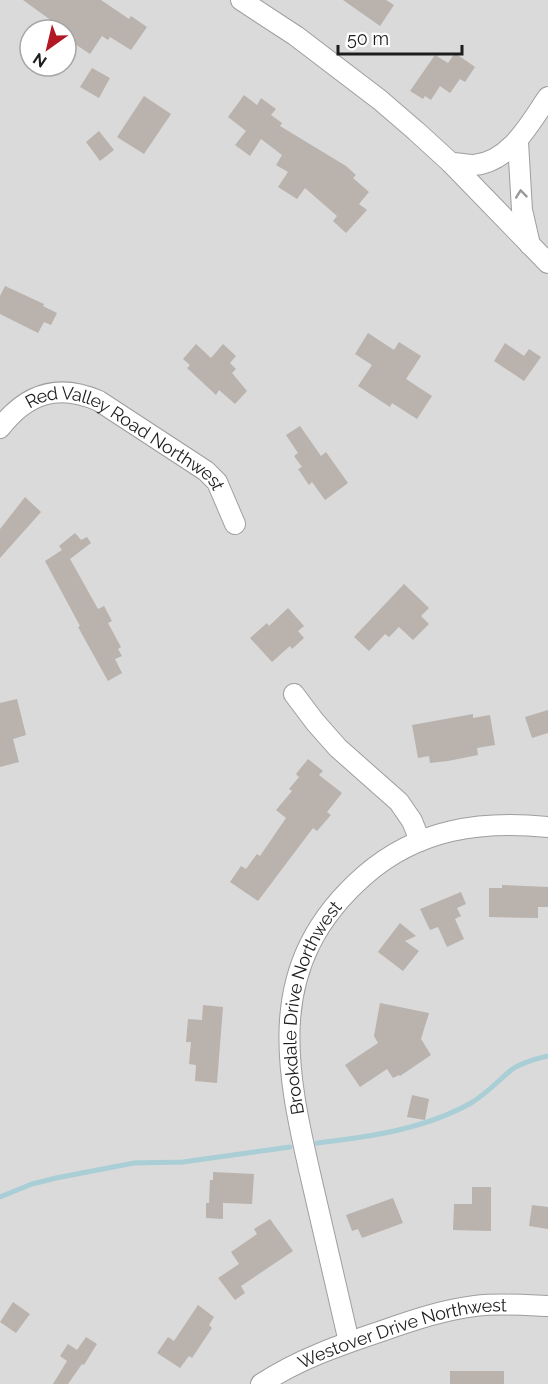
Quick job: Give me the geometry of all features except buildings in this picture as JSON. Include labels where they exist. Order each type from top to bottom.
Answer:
[{"type":"street","points":[[241,0],[296,36],[380,100],[451,163],[548,263]]},
{"type":"street","points":[[451,163],[475,165],[494,158],[518,142],[548,97]]},
{"type":"street","points":[[518,142],[522,210],[530,245]]},
{"type":"street","name":"Red Valley Road Northwest","points":[[0,428],[12,412],[25,402],[44,394],[58,392],[84,395],[99,401],[206,471],[217,482],[235,524]]},
{"type":"street","points":[[294,694],[338,748],[399,802],[412,821],[420,841]]},
{"type":"street","name":"Brookdale Drive Northwest","points":[[349,1342],[294,1105],[290,1059],[291,1005],[295,984],[306,954],[320,927],[335,906],[372,869],[397,853],[420,841],[468,827],[517,824],[548,827]]},
{"type":"street","name":"Westover Drive Northwest","points":[[261,1384],[280,1371],[312,1355],[430,1314],[475,1306],[509,1304],[548,1306]]},
{"type":"shaded area","points":[[0,0],[548,0],[548,1384],[0,1384]]},
{"type":"waterway","points":[[317,1143],[376,1135],[435,1119],[471,1103],[518,1066],[548,1056]]},
{"type":"waterway","points":[[0,1197],[32,1184],[134,1163],[183,1162],[290,1147]]}]
